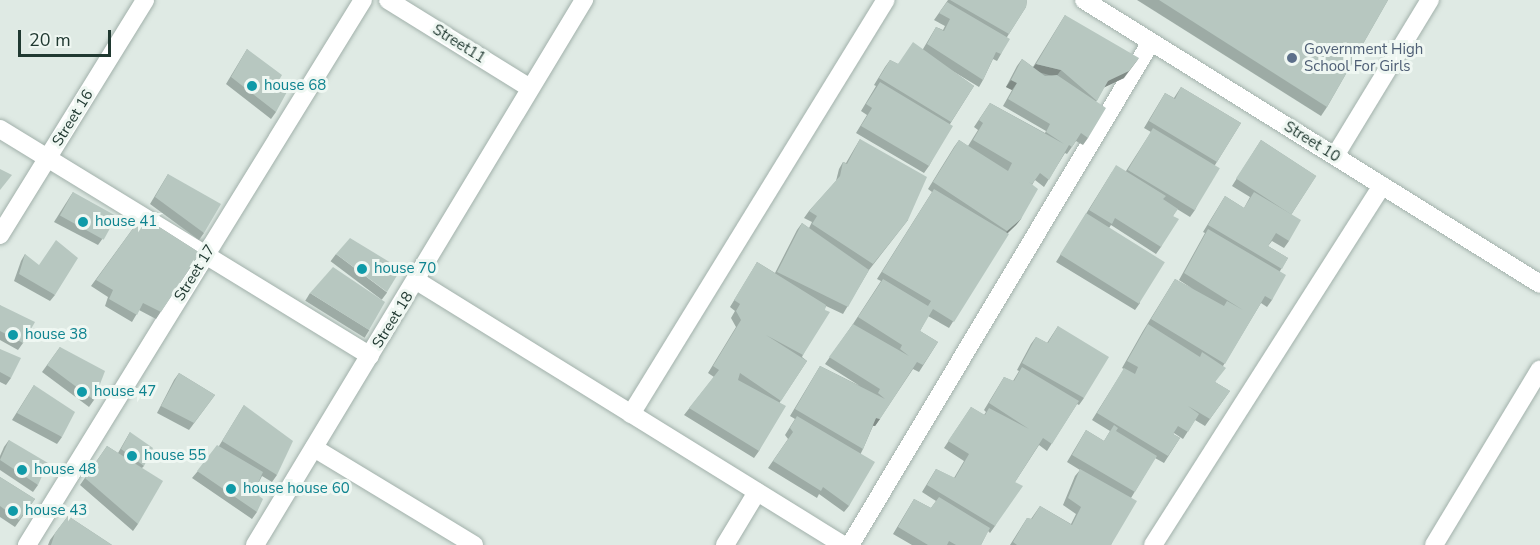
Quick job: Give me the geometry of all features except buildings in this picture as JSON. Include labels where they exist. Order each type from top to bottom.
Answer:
[{"type":"street","name":"Street 16","points":[[0,235],[145,0]]},
{"type":"street","name":"Street 17","points":[[27,545],[363,0]]},
{"type":"street","name":"Street11","points":[[388,0],[530,88]]},
{"type":"street","name":"Street 18","points":[[255,545],[417,281],[584,0]]},
{"type":"street","points":[[631,414],[886,0]]},
{"type":"street","name":"Street 10","points":[[1084,0],[1540,284]]},
{"type":"street","points":[[1335,156],[1430,0]]},
{"type":"street","points":[[850,545],[1151,42]]},
{"type":"street","points":[[0,129],[370,356]]},
{"type":"street","points":[[1153,545],[1382,186]]},
{"type":"street","points":[[417,281],[843,545]]},
{"type":"street","points":[[1434,545],[1540,369]]},
{"type":"street","points":[[314,448],[474,545]]},
{"type":"street","points":[[725,545],[757,492]]},
{"type":"place","name":"Government High School For Girls","points":[[1292,58]]},
{"type":"place","name":"house 68","points":[[252,86]]},
{"type":"place","name":"house 41","points":[[83,222]]},
{"type":"place","name":"house 70","points":[[362,269]]},
{"type":"place","name":"house 38","points":[[13,335]]},
{"type":"place","name":"house 47","points":[[82,392]]},
{"type":"place","name":"house 55","points":[[132,456]]},
{"type":"place","name":"house 48","points":[[22,470]]},
{"type":"place","name":"house house 60","points":[[231,489]]},
{"type":"place","name":"house 43","points":[[13,511]]}]
